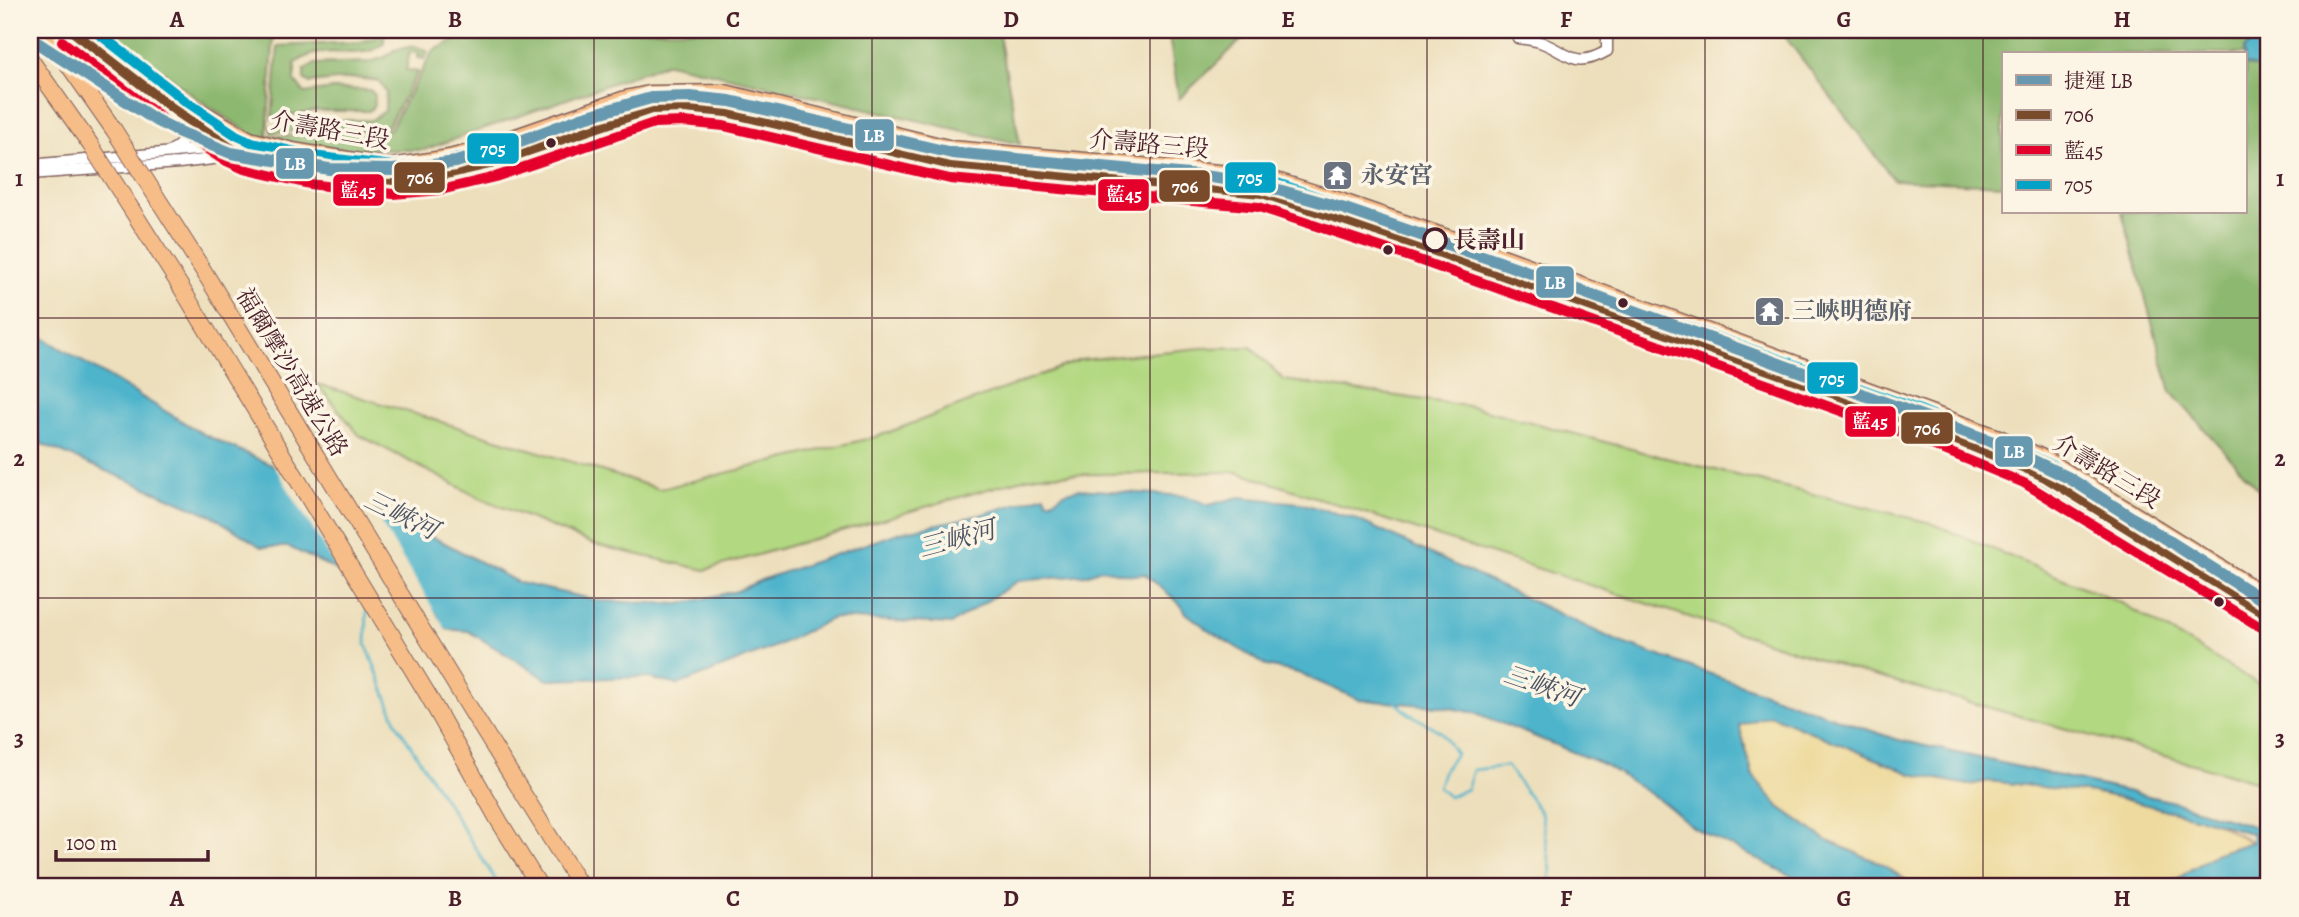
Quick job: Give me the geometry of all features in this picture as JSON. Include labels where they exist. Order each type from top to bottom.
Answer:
[{"type":"highway","name":"福爾摩沙高速公路","points":[[44,30],[114,130],[204,270],[581,887]]},
{"type":"highway","name":"福爾摩沙高速公路","points":[[30,59],[90,144],[179,284],[428,695],[499,821],[540,887]]},
{"type":"highway","points":[[499,821],[532,887]]},
{"type":"main road","name":"介壽路三段","points":[[71,30],[176,111],[229,147],[247,155],[311,170],[393,180],[438,176],[490,164],[651,109],[684,108],[726,112],[951,165],[1262,193],[1429,249],[1774,372],[2030,470],[2057,484],[2269,616]]},
{"type":"main road","name":"介壽路三段","points":[[92,30],[187,103],[250,139],[293,150],[391,166],[475,150],[601,106],[649,93],[725,92],[952,148],[1264,176],[1331,196],[1492,252],[1999,438],[2045,458],[2269,597]]},
{"type":"street","points":[[1518,38],[1539,41],[1574,60],[1596,57],[1607,51],[1607,30]]},
{"type":"street","points":[[168,152],[182,145],[187,134],[186,125],[176,111]]},
{"type":"street","points":[[30,165],[229,147],[250,139]]},
{"type":"street","points":[[30,174],[247,155]]},
{"type":"green space","points":[[110,30],[274,30],[267,137],[390,129],[433,51],[475,30],[998,30],[1020,144],[668,63],[424,150],[295,146],[254,136],[195,97]]},
{"type":"green space","points":[[1168,30],[1252,30],[1179,99]]},
{"type":"green space","points":[[1780,30],[2269,30],[2269,501],[2171,392],[2123,214],[2246,214],[2246,52],[2002,52],[2002,185],[1894,180]]},
{"type":"green space","points":[[384,35],[384,43],[368,51],[319,53],[295,63],[295,82],[305,93],[333,89],[370,90],[375,95],[374,106],[369,111],[314,111],[272,119],[278,46],[360,42]]},
{"type":"green space","points":[[415,46],[428,52],[424,59],[418,58],[419,53],[410,52],[406,70],[418,72],[388,126],[271,133],[271,127],[315,121],[371,120],[385,111],[386,92],[379,81],[355,78],[310,83],[304,79],[304,70],[315,64],[370,62],[385,57],[394,50]]},
{"type":"green space","points":[[1251,347],[1284,380],[1474,407],[1654,455],[1931,523],[2123,604],[2269,690],[2269,785],[1867,674],[1237,472],[1037,475],[705,570],[596,545],[480,498],[359,435],[317,384],[660,489],[879,436],[1080,360],[1201,348]]},
{"type":"sand","points":[[1771,715],[1912,774],[1968,785],[1989,781],[2103,794],[2215,822],[2252,842],[2217,853],[2165,887],[1916,887],[1882,864],[1828,841],[1779,807],[1753,776],[1739,725]]},
{"type":"water","points":[[2269,30],[2269,68],[2246,65],[2244,49]]},
{"type":"water","name":"三峽河","points":[[30,334],[37,334],[205,435],[443,542],[519,583],[601,601],[680,604],[737,591],[761,580],[901,532],[980,515],[1045,495],[1047,501],[1054,500],[1064,493],[1078,489],[1186,496],[1209,505],[1239,497],[1300,503],[1356,519],[1617,641],[1895,739],[2170,801],[2269,831],[2269,887],[2165,887],[2217,853],[2252,842],[2253,834],[2215,822],[2103,794],[1989,781],[1969,785],[1912,774],[1771,715],[1739,725],[1753,776],[1779,807],[1828,841],[1882,864],[1916,887],[1814,887],[1694,828],[1663,802],[1605,765],[1476,713],[1439,706],[1360,700],[1298,673],[1267,666],[1186,613],[1180,604],[1145,574],[1132,575],[1101,569],[1086,575],[1018,581],[951,624],[833,618],[776,646],[678,685],[644,677],[548,680],[468,631],[443,629],[436,613],[363,583],[289,547],[261,547],[211,515],[30,439]]},
{"type":"pier","points":[[270,459],[370,505],[448,633],[441,631],[434,615],[342,577]]},
{"type":"waterway","points":[[367,608],[366,644],[397,724],[500,887]]},
{"type":"waterway","points":[[1396,702],[1408,713],[1441,732],[1456,754],[1443,772],[1438,787],[1449,797],[1467,789],[1473,770],[1507,766],[1541,813],[1551,870],[1549,887]]},
{"type":"metro line","name":"LB","points":[[30,38],[154,119],[177,131],[231,153],[329,169],[393,170],[456,162],[581,118],[651,98],[690,97],[730,101],[952,153],[1211,177],[1258,184],[1345,209],[1514,267],[2001,445],[2069,478],[2269,604]]},
{"type":"transit line","name":"706","points":[[71,30],[176,111],[229,147],[247,155],[311,170],[393,180],[438,176],[490,164],[651,109],[684,108],[726,112],[951,165],[1262,193],[1418,245],[1774,372],[1915,423],[2030,470],[2269,616]]},
{"type":"transit line","name":"705","points":[[94,30],[184,100],[236,135],[251,142],[313,156],[393,166],[436,162],[486,151],[648,95],[684,94],[729,98],[953,151],[1265,179],[1423,232],[1779,359],[1920,410],[2035,457],[2269,600]]},
{"type":"transit line","name":"藍45","points":[[62,41],[167,122],[222,159],[244,169],[309,184],[393,194],[441,190],[495,177],[654,123],[684,122],[724,126],[950,179],[1259,207],[1413,258],[1769,385],[1910,436],[2024,483],[2262,628]]},
{"type":"place","name":"永安宮","points":[[1338,175]]},
{"type":"place","name":"長壽山","points":[[1435,240]]},
{"type":"place","name":"三峽明德府","points":[[1769,311]]}]
